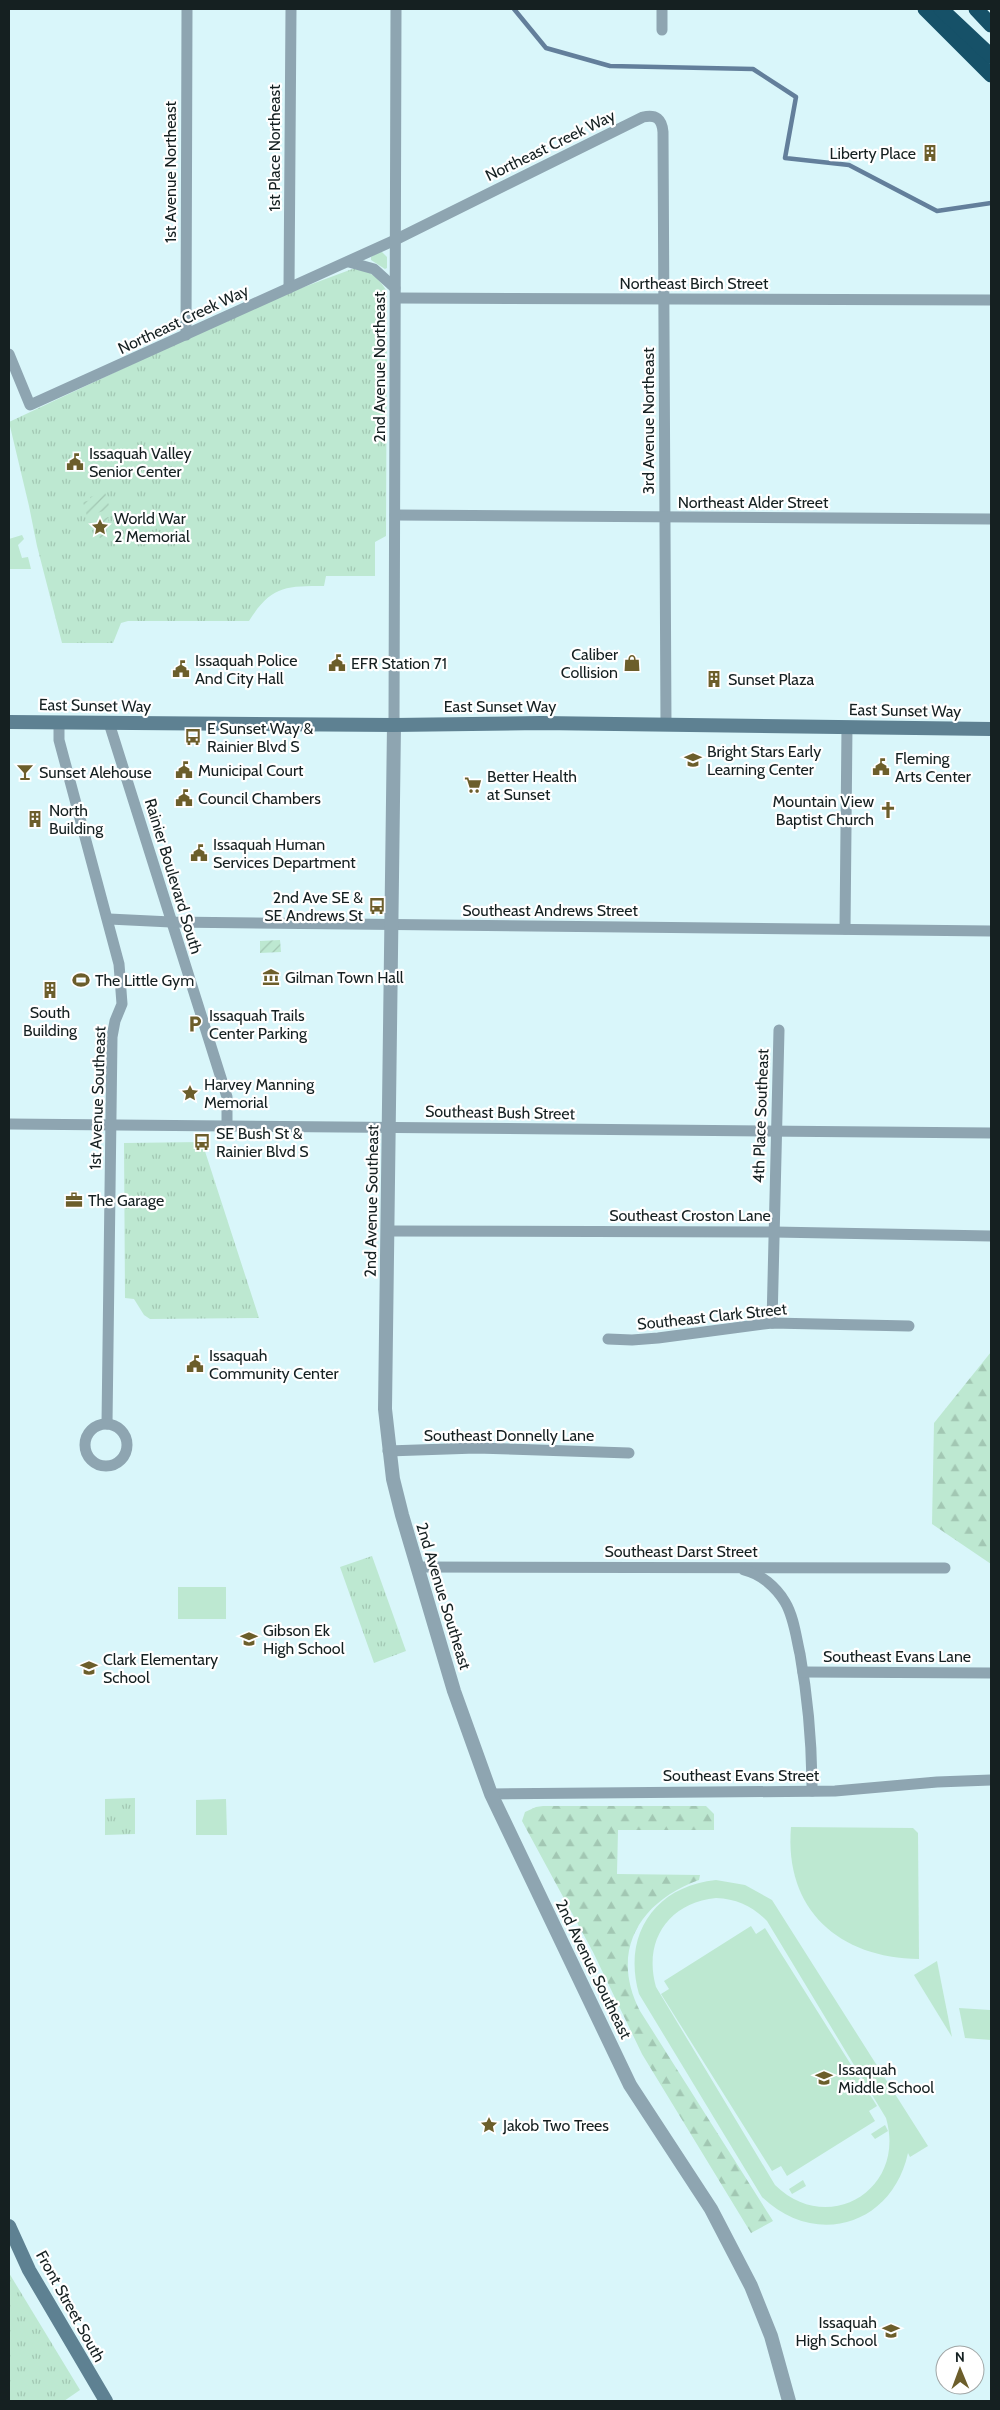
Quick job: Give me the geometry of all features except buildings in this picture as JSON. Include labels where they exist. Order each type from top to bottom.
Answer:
[{"type":"highway","points":[[925,9],[991,75]]},
{"type":"highway","points":[[941,9],[991,56]]},
{"type":"highway","points":[[976,9],[991,25]]},
{"type":"main road","name":"East Sunset Way","points":[[9,722],[394,725],[541,723],[991,729]]},
{"type":"main road","name":"Front Street South","points":[[9,2226],[29,2270],[106,2401]]},
{"type":"street","name":"1st Avenue Northeast","points":[[186,335],[187,9]]},
{"type":"street","name":"1st Place Northeast","points":[[289,288],[291,9]]},
{"type":"street","name":"2nd Avenue Northeast","points":[[394,725],[396,9]]},
{"type":"street","points":[[662,9],[662,30]]},
{"type":"street","name":"Northeast Creek Way","points":[[9,354],[30,405],[349,262],[643,117],[651,115],[658,118]]},
{"type":"street","name":"3rd Avenue Northeast","points":[[658,118],[662,123],[663,132],[666,725]]},
{"type":"street","points":[[349,262],[374,270],[396,293]]},
{"type":"street","name":"Northeast Birch Street","points":[[396,293],[664,299],[991,300]]},
{"type":"street","name":"Northeast Alder Street","points":[[395,515],[991,518]]},
{"type":"street","name":"1st Avenue Southeast","points":[[59,722],[59,740],[109,919],[122,988],[122,1004],[113,1028],[107,1424]]},
{"type":"street","name":"Rainier Boulevard South","points":[[110,723],[227,1097],[227,1126]]},
{"type":"street","name":"2nd Avenue Southeast","points":[[394,725],[389,1231],[385,1365],[385,1409],[388,1451],[393,1479],[416,1567],[454,1691],[491,1794],[630,2084],[710,2209],[751,2286],[771,2336],[789,2401]]},
{"type":"street","points":[[845,929],[847,727]]},
{"type":"street","name":"Southeast Andrews Street","points":[[109,919],[171,922],[991,931]]},
{"type":"street","name":"4th Place Southeast","points":[[772,1323],[775,1131],[779,1030]]},
{"type":"street","name":"Southeast Bush Street","points":[[9,1124],[991,1133]]},
{"type":"street","name":"Southeast Croston Lane","points":[[389,1231],[774,1232],[991,1236]]},
{"type":"street","name":"Southeast Clark Street","points":[[608,1339],[658,1338],[772,1323],[909,1326]]},
{"type":"street","name":"Southeast Donnelly Lane","points":[[388,1451],[476,1448],[629,1453]]},
{"type":"street","name":"Southeast Darst Street","points":[[416,1567],[945,1568]]},
{"type":"street","points":[[729,1568],[757,1575],[772,1586],[783,1598],[789,1612],[803,1672],[809,1724],[812,1791]]},
{"type":"street","name":"Southeast Evans Lane","points":[[803,1672],[991,1673]]},
{"type":"street","name":"Southeast Evans Street","points":[[491,1794],[835,1792],[937,1782],[991,1780]]},
{"type":"green space","points":[[381,251],[387,257],[387,268],[385,269],[371,260],[371,257]]},
{"type":"green space","points":[[355,268],[374,276],[387,292],[386,536],[375,542],[375,576],[326,576],[324,586],[280,590],[257,609],[249,621],[128,621],[121,623],[113,643],[62,643],[37,546],[9,422],[269,300]]},
{"type":"green space","points":[[105,492],[110,509],[87,516],[83,502],[91,500],[90,497]]},
{"type":"green space","points":[[109,517],[106,536],[100,538],[89,523]]},
{"type":"green space","points":[[22,535],[24,539],[18,545],[22,558],[28,557],[31,569],[9,569],[9,539]]},
{"type":"green space","points":[[280,940],[281,952],[260,953],[260,941]]},
{"type":"green space","points":[[202,1142],[259,1318],[150,1319],[144,1315],[134,1299],[125,1298],[124,1143]]},
{"type":"green space","points":[[991,1352],[991,1564],[932,1524],[934,1423]]},
{"type":"green space","points":[[372,1556],[406,1651],[374,1663],[340,1567]]},
{"type":"green space","points":[[178,1587],[226,1587],[226,1619],[178,1619]]},
{"type":"green space","points":[[135,1798],[135,1834],[105,1835],[105,1799]]},
{"type":"green space","points":[[226,1799],[227,1835],[196,1835],[196,1800]]},
{"type":"green space","points":[[543,1806],[706,1806],[714,1814],[714,1830],[618,1830],[617,1874],[700,1875],[699,1880],[678,1889],[646,1915],[636,1931],[629,1949],[628,1968],[631,1989],[640,2011],[773,2221],[751,2233],[642,2054],[593,1952],[522,1821],[525,1812]]},
{"type":"green space","points":[[791,1827],[913,1828],[918,1833],[919,1959],[890,1956],[864,1950],[841,1939],[822,1924],[807,1905],[797,1882],[791,1856]]},
{"type":"green space","points":[[716,1880],[745,1885],[772,1900],[928,2146],[910,2157],[908,2153],[899,2178],[886,2198],[869,2212],[849,2222],[827,2225],[805,2222],[783,2213],[762,2197],[639,1994],[635,1972],[635,1952],[640,1934],[648,1917],[660,1903],[676,1892],[694,1884]],"holes":[[[716,1898],[744,1904],[756,1911],[767,1921],[886,2118],[889,2144],[885,2166],[874,2185],[858,2198],[839,2206],[818,2207],[796,2200],[775,2185],[656,1987],[653,1954],[663,1927],[672,1916],[699,1901]]]},
{"type":"green space","points":[[751,1926],[756,1934],[765,1928],[877,2106],[869,2111],[875,2121],[787,2176],[781,2166],[772,2171],[661,1994],[669,1989],[664,1981]]},
{"type":"green space","points":[[937,1961],[952,2037],[914,1975]]},
{"type":"green space","points":[[959,2008],[990,2010],[991,2040],[965,2038]]},
{"type":"green space","points":[[885,2125],[888,2131],[875,2139],[871,2134]]},
{"type":"green space","points":[[803,2180],[806,2186],[792,2194],[789,2189]]},
{"type":"green space","points":[[9,2273],[80,2390],[64,2401],[9,2401]]},
{"type":"waterway","points":[[514,9],[546,48],[610,66],[753,69],[796,97],[785,158],[849,165],[937,211],[991,203]]},
{"type":"place","name":"Liberty Place","points":[[930,153]]},
{"type":"place","name":"Issaquah Valley Senior Center","points":[[75,462]]},
{"type":"place","name":"World War 2 Memorial","points":[[100,527]]},
{"type":"place","name":"EFR Station 71","points":[[337,663]]},
{"type":"place","name":"Caliber Collision","points":[[632,663]]},
{"type":"place","name":"Issaquah Police And City Hall","points":[[181,669]]},
{"type":"place","name":"Sunset Plaza","points":[[714,679]]},
{"type":"place","name":"E Sunset Way & Rainier Blvd S","points":[[193,737]]},
{"type":"place","name":"Bright Stars Early Learning Center","points":[[693,760]]},
{"type":"place","name":"Fleming Arts Center","points":[[881,767]]},
{"type":"place","name":"Municipal Court","points":[[184,770]]},
{"type":"place","name":"Sunset Alehouse","points":[[25,772]]},
{"type":"place","name":"Better Health at Sunset","points":[[473,785]]},
{"type":"place","name":"Council Chambers","points":[[184,798]]},
{"type":"place","name":"Mountain View Baptist Church","points":[[888,810]]},
{"type":"place","name":"North Building","points":[[35,819]]},
{"type":"place","name":"Issaquah Human Services Department","points":[[199,853]]},
{"type":"place","name":"2nd Ave SE & SE Andrews St","points":[[377,906]]},
{"type":"place","name":"Gilman Town Hall","points":[[271,977]]},
{"type":"place","name":"The Little Gym","points":[[81,980]]},
{"type":"place","name":"South Building","points":[[50,990]]},
{"type":"place","name":"Issaquah Trails Center Parking","points":[[195,1024]]},
{"type":"place","name":"Harvey Manning Memorial","points":[[190,1093]]},
{"type":"place","name":"SE Bush St & Rainier Blvd S","points":[[202,1142]]},
{"type":"place","name":"The Garage","points":[[74,1200]]},
{"type":"place","name":"Issaquah Community Center","points":[[195,1364]]},
{"type":"place","name":"Gibson Ek High School","points":[[249,1639]]},
{"type":"place","name":"Clark Elementary School","points":[[89,1668]]},
{"type":"place","name":"Issaquah Middle School","points":[[824,2078]]},
{"type":"place","name":"Jakob Two Trees","points":[[489,2125]]},
{"type":"place","name":"Issaquah High School","points":[[891,2331]]}]
